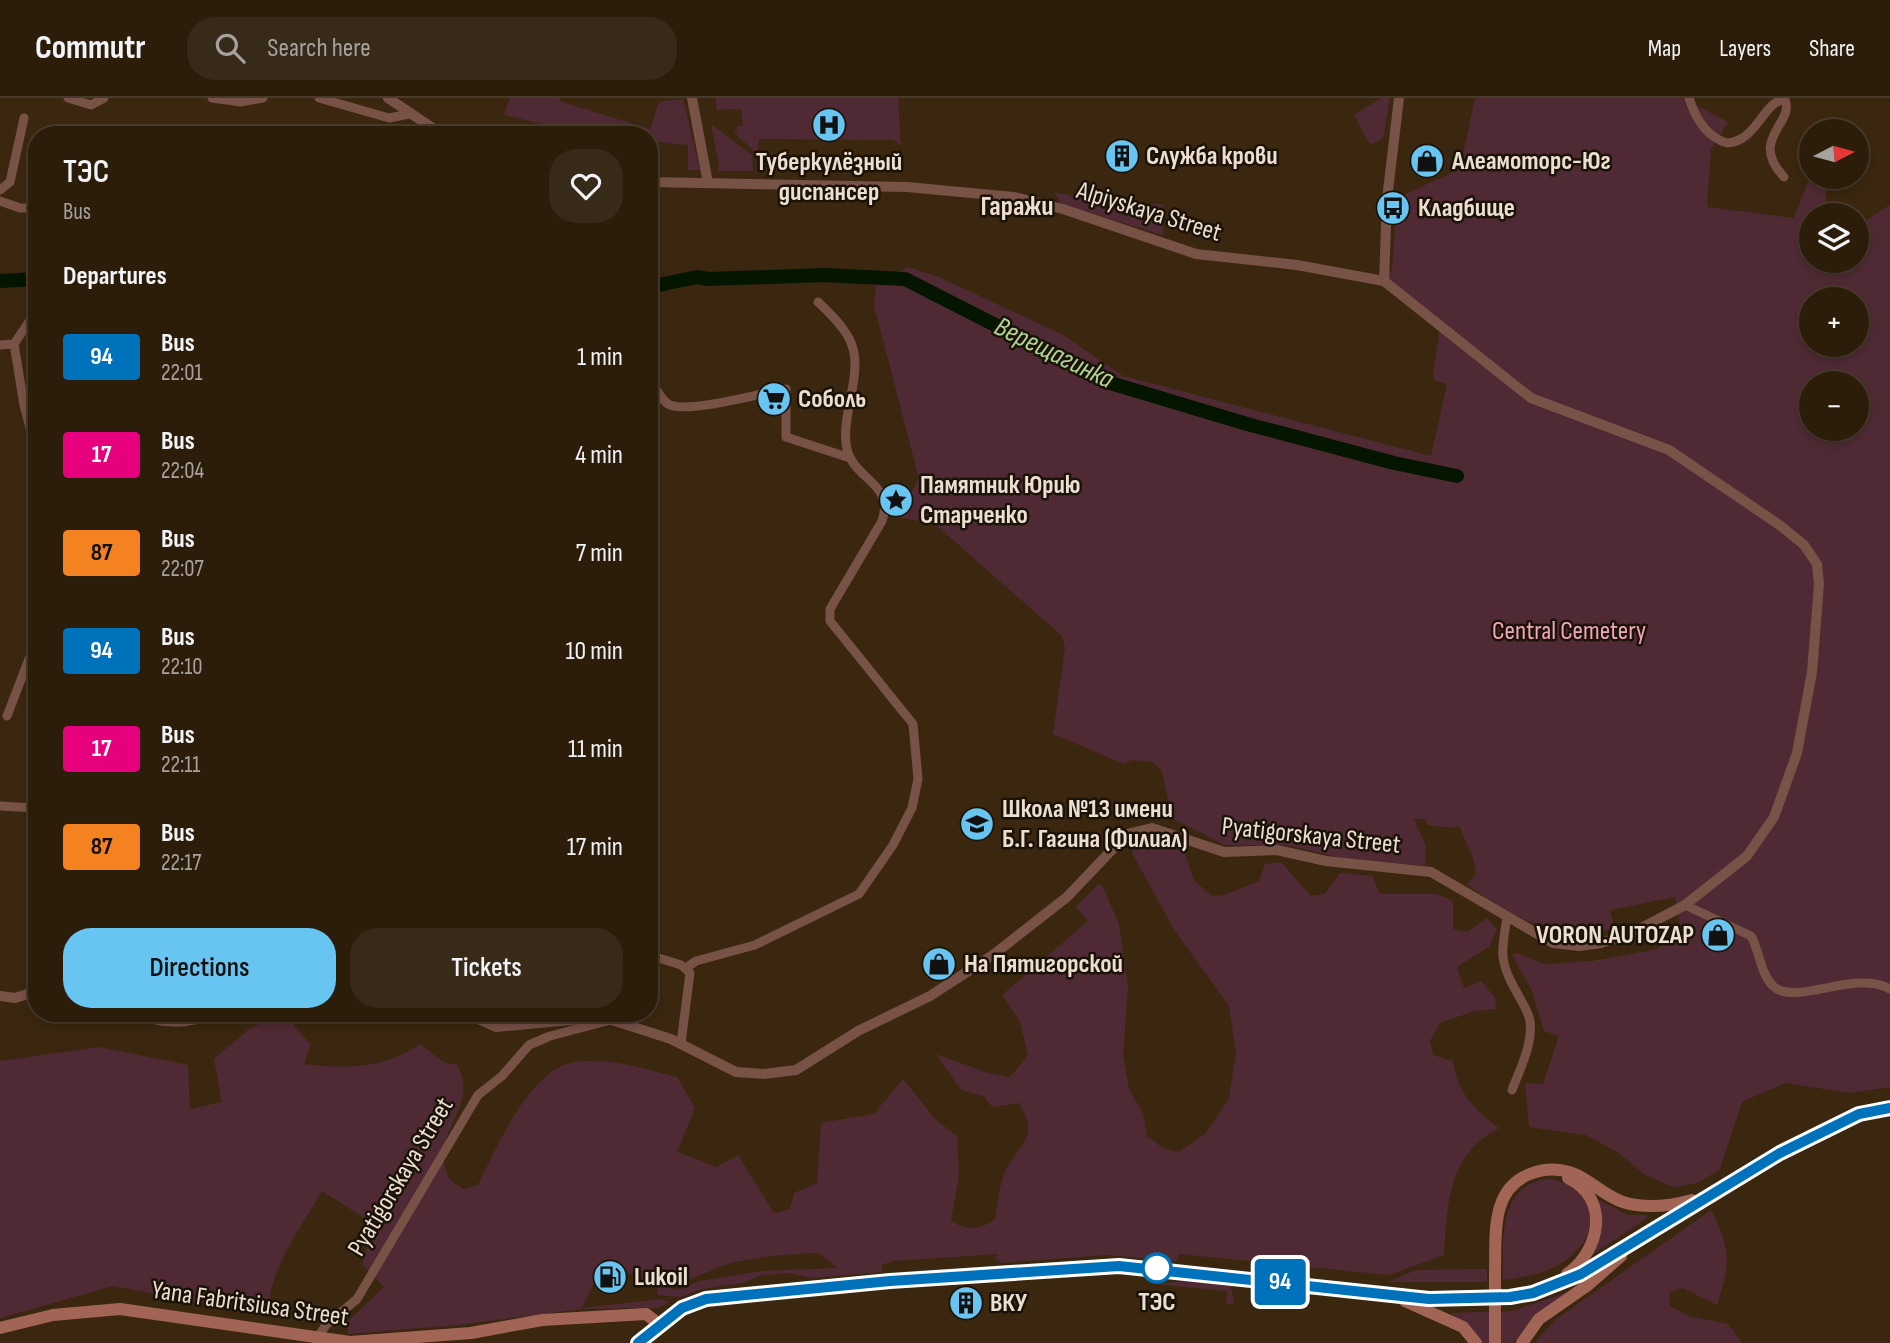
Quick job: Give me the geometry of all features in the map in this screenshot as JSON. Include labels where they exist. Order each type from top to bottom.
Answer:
[{"type":"main road","points":[[638,1343],[659,1324],[693,1303],[742,1294],[1092,1267],[1150,1267],[1388,1295],[1473,1299],[1533,1293],[1581,1274],[1702,1197],[1841,1122],[1890,1108]]},
{"type":"main road","points":[[1495,1343],[1495,1272],[1499,1209],[1507,1190],[1523,1177],[1545,1169],[1566,1171],[1622,1202],[1641,1206],[1683,1203],[1702,1197]]},
{"type":"main road","points":[[1523,1177],[1548,1174],[1570,1178],[1588,1196],[1595,1219],[1594,1241],[1586,1258],[1568,1273],[1533,1293]]},
{"type":"main road","points":[[1522,1343],[1539,1320],[1588,1285],[1648,1232]]},
{"type":"main road","points":[[1388,1295],[1453,1321],[1463,1327],[1476,1343]]},
{"type":"main road","name":"Yana Fabritsiusa Street","points":[[0,1328],[53,1315],[120,1309],[316,1340],[377,1341],[471,1333],[542,1320],[646,1314],[659,1324]]},
{"type":"street","points":[[68,98],[91,105],[104,98]]},
{"type":"street","points":[[212,98],[241,102],[262,98]]},
{"type":"street","points":[[319,98],[389,118],[408,114]]},
{"type":"street","points":[[388,98],[428,126]]},
{"type":"street","points":[[692,98],[708,183]]},
{"type":"street","points":[[1384,281],[1387,198],[1399,98]]},
{"type":"street","points":[[1689,98],[1698,120],[1712,135],[1727,143],[1748,135],[1775,102],[1785,100],[1787,108],[1770,143],[1774,163],[1784,177]]},
{"type":"street","points":[[0,190],[10,182],[24,118]]},
{"type":"street","name":"Alpiyskaya Street","points":[[658,183],[907,187],[1014,197],[1063,209],[1196,254],[1297,265],[1384,281]]},
{"type":"street","points":[[0,201],[28,208]]},
{"type":"street","name":"Pyatigorskaya Street","points":[[619,1022],[681,1043],[736,1072],[784,1073],[806,1066],[843,1039],[905,1010],[993,955],[1067,897],[1127,834],[1142,829],[1163,830],[1224,852],[1270,849],[1326,861],[1432,872],[1452,881],[1507,918],[1553,943],[1579,946],[1632,933],[1685,905],[1747,856],[1774,817],[1788,785],[1800,743],[1812,672],[1819,584],[1817,564],[1804,545],[1781,526],[1683,458],[1531,398],[1384,281]]},
{"type":"street","points":[[686,968],[696,961],[755,945],[859,894],[893,845],[912,808],[918,779],[913,724],[833,626],[829,615],[881,521],[885,499],[850,458],[845,438],[855,376],[854,348],[845,330],[818,302]]},
{"type":"street","points":[[28,323],[14,344],[28,424]]},
{"type":"street","points":[[0,345],[14,344]]},
{"type":"street","points":[[658,392],[664,401],[675,406],[722,402],[786,389],[786,437],[850,458]]},
{"type":"street","points":[[7,716],[28,661]]},
{"type":"street","points":[[0,806],[28,808]]},
{"type":"street","points":[[1685,905],[1751,936],[1763,968],[1774,987],[1780,990],[1812,991],[1857,981],[1880,984],[1890,989]]},
{"type":"street","points":[[1507,918],[1501,957],[1506,973],[1528,1012],[1530,1024],[1523,1060],[1512,1090]]},
{"type":"street","points":[[658,958],[686,968]]},
{"type":"street","points":[[681,1043],[690,980],[686,968]]},
{"type":"street","points":[[0,996],[15,998],[28,994]]},
{"type":"street","name":"Pyatigorskaya Street","points":[[485,1022],[496,1027],[546,1022]]},
{"type":"street","name":"Pyatigorskaya Street","points":[[316,1340],[326,1325],[357,1299],[478,1095],[508,1071],[523,1049],[537,1041],[606,1022]]},
{"type":"green space","points":[[510,98],[560,98],[559,101],[640,126],[552,126],[504,115]]},
{"type":"green space","name":"Туберкулёзный диспансер","points":[[715,98],[898,98],[901,145],[893,140],[759,139],[758,154],[733,132],[737,131],[737,126],[743,126],[741,109],[717,110]]},
{"type":"green space","points":[[1381,98],[1390,98],[1383,138],[1370,145],[1354,115]]},
{"type":"green space","name":"Central Cemetery","points":[[1475,98],[1682,98],[1728,122],[1711,149],[1707,207],[1794,218],[1799,205],[1799,273],[1869,273],[1869,218],[1890,205],[1890,1087],[1849,1093],[1785,1083],[1742,1102],[1720,1169],[1698,1183],[1673,1187],[1645,1175],[1619,1153],[1586,1135],[1529,1127],[1525,1083],[1543,1084],[1559,1036],[1544,1031],[1532,991],[1512,955],[1518,953],[1544,964],[1592,961],[1653,950],[1682,936],[1675,897],[1610,910],[1614,927],[1594,934],[1582,935],[1552,930],[1507,911],[1467,884],[1476,874],[1474,860],[1459,826],[1451,828],[1428,825],[1425,819],[1414,819],[1426,846],[1425,866],[1342,858],[1287,845],[1225,845],[1172,818],[1162,771],[1153,762],[1132,760],[1124,764],[1053,734],[1065,648],[1062,636],[935,524],[896,517],[919,479],[874,305],[876,285],[908,267],[941,278],[1063,335],[1123,376],[1431,456],[1447,384],[1434,380],[1433,375],[1440,328],[1381,272],[1392,271],[1397,198],[1460,169]]},
{"type":"green space","points":[[683,99],[700,170],[688,170],[688,145],[658,142],[658,126],[651,126],[659,102]]},
{"type":"green space","points":[[711,124],[752,155],[753,171],[717,171],[719,166]]},
{"type":"green space","name":"Central Cemetery","points":[[1805,189],[1826,189],[1826,203],[1800,203]]},
{"type":"green space","points":[[1054,192],[1112,205],[1163,204],[1163,235],[1061,204]]},
{"type":"green space","points":[[1148,837],[1182,845],[1194,880],[1212,896],[1224,895],[1259,881],[1265,864],[1281,862],[1311,896],[1325,894],[1340,873],[1372,876],[1380,894],[1437,894],[1453,901],[1453,929],[1468,932],[1487,918],[1497,929],[1490,946],[1457,967],[1464,988],[1481,981],[1495,997],[1496,1009],[1474,1011],[1440,1023],[1430,1041],[1433,1055],[1453,1061],[1458,1082],[1468,1100],[1499,1128],[1469,1152],[1453,1182],[1444,1255],[1389,1275],[1179,1254],[1177,1261],[1107,1255],[1001,1263],[995,1258],[999,1254],[893,1261],[882,1265],[882,1272],[810,1278],[790,1273],[761,1275],[743,1283],[702,1289],[680,1297],[658,1295],[657,1285],[621,1270],[599,1273],[582,1308],[660,1299],[670,1302],[658,1308],[581,1309],[458,1325],[348,1334],[347,1322],[384,1287],[362,1264],[375,1225],[322,1191],[279,1267],[273,1283],[269,1316],[113,1286],[0,1318],[0,1061],[99,1047],[188,1065],[190,1109],[222,1102],[214,1059],[249,1029],[263,1022],[292,1022],[311,1045],[304,1064],[349,1066],[378,1063],[420,1044],[445,1063],[456,1064],[464,1087],[443,1155],[449,1179],[463,1189],[478,1185],[515,1114],[541,1081],[556,1069],[571,1063],[598,1061],[625,1064],[677,1077],[695,1108],[677,1152],[717,1167],[738,1155],[774,1213],[790,1209],[794,1193],[817,1183],[821,1123],[874,1114],[903,1079],[936,1120],[957,1136],[959,1176],[951,1220],[967,1228],[984,1225],[995,1220],[1003,1178],[1024,1143],[1028,1122],[1019,1103],[992,1107],[984,1096],[961,1090],[936,1054],[985,1072],[1010,1077],[1028,1055],[1020,1021],[1002,995],[1088,921],[1076,907],[1098,884],[1103,887],[1119,924],[1128,987],[1123,1055],[1129,1089],[1143,1113],[1147,1136],[1164,1149],[1179,1152],[1206,1133],[1229,1098],[1236,1053],[1229,1006],[1175,931],[1132,853],[1135,840]],"holes":[[[818,1253],[838,1268],[762,1271],[699,1281],[678,1290],[662,1286],[681,1282],[735,1262],[756,1258]]]},
{"type":"green space","points":[[1551,1179],[1568,1185],[1581,1194],[1591,1217],[1589,1230],[1574,1254],[1560,1264],[1532,1275],[1503,1280],[1504,1232],[1512,1202],[1521,1191],[1533,1183]]},
{"type":"green space","points":[[1599,1200],[1628,1215],[1646,1215],[1647,1218],[1593,1254],[1601,1231]]},
{"type":"green space","points":[[1711,1210],[1727,1256],[1725,1278],[1717,1305],[1683,1288],[1670,1292],[1669,1305],[1688,1316],[1728,1324],[1742,1343],[1534,1343],[1555,1320]]},
{"type":"green space","points":[[1487,1269],[1487,1282],[1388,1282],[1416,1270]]},
{"type":"green space","points":[[1190,1281],[1231,1286],[1234,1303],[1226,1305],[1227,1291],[1154,1284]]},
{"type":"green space","points":[[1568,1292],[1535,1318],[1514,1343],[1478,1343],[1465,1323],[1450,1313],[1512,1311]]},
{"type":"waterway","name":"Верещагинка","points":[[658,285],[697,277],[708,279],[824,275],[905,279],[1107,382],[1247,424],[1394,463],[1457,476]]},
{"type":"waterway","name":"Верещагинка","points":[[0,281],[28,279]]},
{"type":"bus line","name":"94","points":[[638,1343],[682,1308],[706,1299],[890,1281],[1092,1267],[1150,1267],[1429,1299],[1510,1297],[1533,1293],[1581,1274],[1710,1193],[1780,1153],[1859,1114],[1890,1108]]},
{"type":"place","name":"Туберкулёзный диспансер","points":[[829,125]]},
{"type":"place","name":"Служба крови","points":[[1122,156]]},
{"type":"place","name":"Алеамоторс-Юг","points":[[1427,161]]},
{"type":"place","name":"Кладбище","points":[[1393,208]]},
{"type":"place","name":"Соболь","points":[[774,399]]},
{"type":"place","name":"Памятник Юрию Старченко","points":[[896,500]]},
{"type":"place","name":"Школа №13 имени Б.Г. Гагина (Филиал)","points":[[977,824]]},
{"type":"place","name":"VORON.AUTOZAP","points":[[1718,935]]},
{"type":"place","name":"На Пятигорской","points":[[939,964]]},
{"type":"place","name":"ТЭС","points":[[1157,1268]]},
{"type":"place","name":"Lukoil","points":[[610,1277]]},
{"type":"place","name":"ВКУ","points":[[966,1303]]},
{"type":"district","name":"Гаражи","points":[[1017,206]]}]
